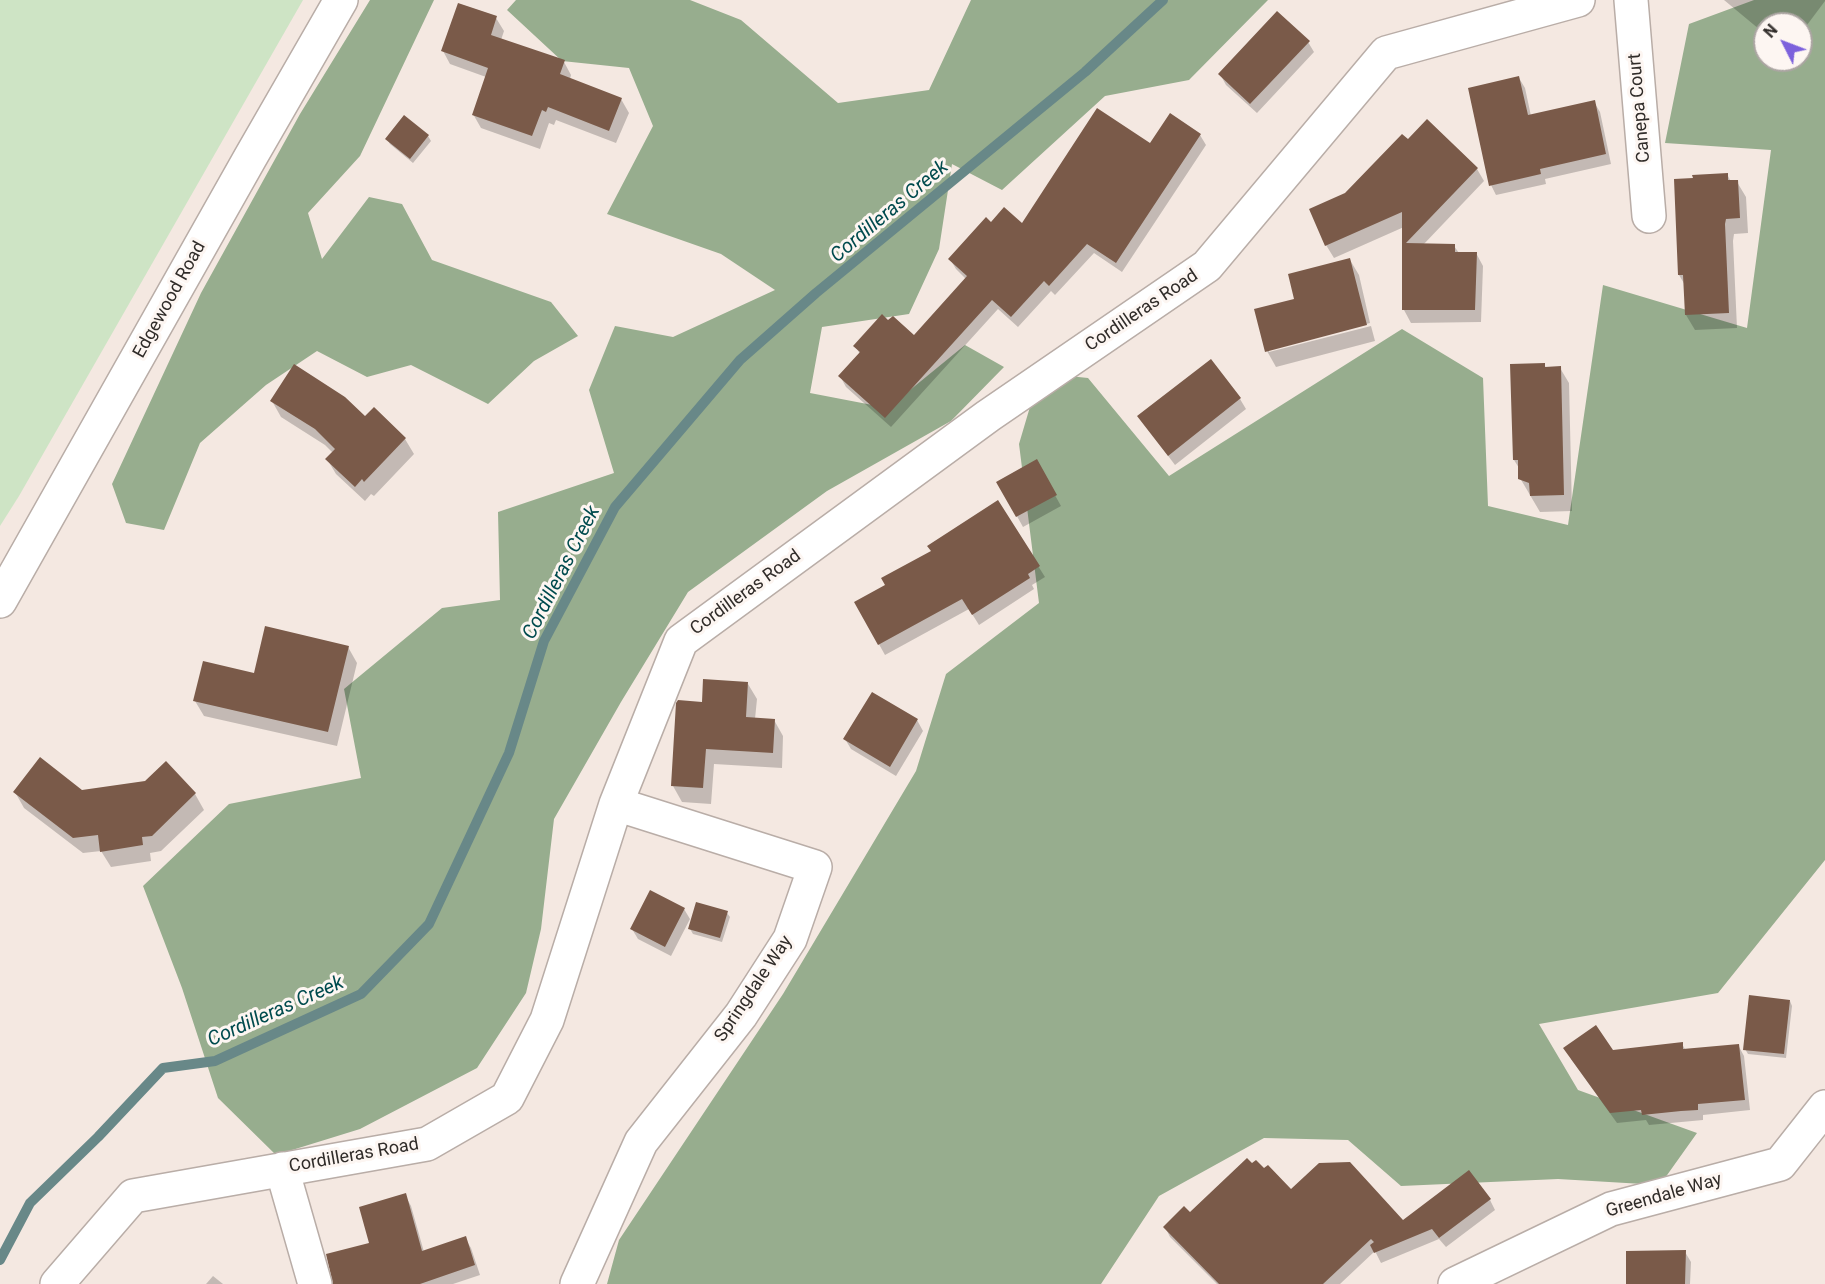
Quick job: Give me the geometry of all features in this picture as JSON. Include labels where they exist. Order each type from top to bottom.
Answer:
[{"type":"street","name":"Edgewood Road","points":[[0,601],[341,0]]},
{"type":"street","name":"Cordilleras Road","points":[[57,1284],[133,1196],[426,1144],[507,1098],[547,1020],[616,804],[681,641],[988,416],[1207,266],[1386,53],[1578,0]]},
{"type":"street","name":"Canepa Court","points":[[1631,0],[1649,216]]},
{"type":"street","name":"Springdale Way","points":[[577,1284],[641,1142],[741,1015],[790,939],[815,867],[616,804]]},
{"type":"street","name":"Greendale Way","points":[[1455,1284],[1611,1209],[1780,1164],[1825,1107]]},
{"type":"street","points":[[282,1169],[315,1284]]},
{"type":"green space","points":[[0,0],[303,0],[0,526]]},
{"type":"green space","points":[[370,0],[434,0],[360,156],[308,213],[322,259],[369,197],[402,204],[432,260],[551,302],[578,336],[534,361],[488,404],[411,365],[367,377],[317,351],[266,385],[200,443],[164,530],[126,523],[112,484],[201,293],[300,114]]},
{"type":"green space","points":[[516,0],[690,0],[741,20],[838,103],[929,90],[971,0],[1268,0],[1189,80],[1105,96],[1002,190],[952,164],[939,249],[909,314],[822,327],[810,393],[888,408],[965,345],[1004,367],[951,421],[827,491],[688,592],[554,819],[541,929],[526,993],[477,1068],[360,1129],[276,1155],[218,1098],[182,988],[143,886],[229,804],[361,778],[344,689],[442,608],[500,600],[498,512],[614,473],[589,390],[615,326],[673,337],[775,290],[721,254],[607,214],[653,126],[629,68],[562,61],[507,10]]},
{"type":"green space","points":[[1754,0],[1825,0],[1825,860],[1718,993],[1539,1024],[1578,1090],[1697,1133],[1660,1185],[1558,1179],[1401,1186],[1348,1140],[1264,1138],[1159,1196],[1101,1284],[607,1284],[619,1240],[783,994],[916,771],[946,674],[1039,603],[1019,444],[1040,373],[1088,378],[1169,476],[1402,329],[1483,378],[1488,506],[1568,525],[1603,285],[1747,328],[1771,150],[1665,143],[1689,24]]},
{"type":"building","points":[[458,3],[497,16],[491,35],[565,60],[560,74],[622,98],[609,131],[548,107],[546,112],[542,110],[532,136],[472,115],[488,68],[441,51]]},
{"type":"building","points":[[1277,11],[1310,41],[1250,104],[1218,74]]},
{"type":"building","points":[[1519,76],[1528,115],[1595,100],[1606,154],[1540,169],[1541,174],[1489,186],[1468,88]]},
{"type":"building","points":[[1097,108],[1150,143],[1170,113],[1201,134],[1116,263],[1087,244],[1049,286],[1044,281],[1011,317],[992,300],[885,418],[838,376],[860,352],[853,346],[882,314],[888,320],[893,316],[914,335],[967,276],[948,259],[986,217],[991,222],[1004,207],[1022,223]]},
{"type":"building","points":[[404,115],[429,135],[410,159],[385,139]]},
{"type":"building","points":[[1427,119],[1478,168],[1406,243],[1455,244],[1455,252],[1477,252],[1475,310],[1402,310],[1402,212],[1325,246],[1309,209],[1345,193],[1402,134],[1408,139]]},
{"type":"building","points":[[1728,173],[1728,180],[1738,180],[1740,218],[1726,219],[1725,224],[1729,313],[1685,315],[1683,275],[1678,275],[1674,179],[1693,178],[1692,175]]},
{"type":"building","points":[[1350,258],[1367,325],[1265,352],[1254,309],[1294,299],[1288,274]]},
{"type":"building","points":[[1211,359],[1241,398],[1168,456],[1137,416]]},
{"type":"building","points":[[1545,363],[1545,367],[1561,366],[1564,495],[1530,496],[1529,483],[1518,479],[1518,460],[1513,460],[1510,364]]},
{"type":"building","points":[[294,364],[345,397],[365,416],[374,407],[406,438],[364,482],[362,479],[355,487],[325,459],[335,449],[315,429],[270,401]]},
{"type":"building","points":[[1037,459],[1057,495],[1016,517],[996,482]]},
{"type":"building","points":[[998,500],[1040,566],[1028,574],[1030,578],[972,615],[962,599],[878,645],[854,602],[885,585],[881,578],[931,551],[927,546]]},
{"type":"building","points":[[265,626],[349,646],[328,732],[193,701],[203,661],[254,673]]},
{"type":"building","points":[[703,679],[748,682],[746,717],[775,719],[773,753],[706,749],[703,788],[671,786],[676,703],[678,700],[702,702]]},
{"type":"building","points":[[872,692],[918,719],[890,767],[843,739]]},
{"type":"building","points":[[40,757],[82,790],[145,781],[166,761],[196,793],[152,836],[142,837],[143,845],[100,852],[98,835],[73,838],[13,792]]},
{"type":"building","points":[[650,890],[685,908],[665,947],[630,929]]},
{"type":"building","points":[[696,902],[728,911],[720,938],[688,929]]},
{"type":"building","points":[[1749,995],[1790,1000],[1784,1054],[1743,1050]]},
{"type":"building","points":[[1596,1025],[1613,1050],[1683,1042],[1683,1049],[1739,1044],[1745,1100],[1698,1104],[1698,1110],[1642,1115],[1641,1110],[1610,1113],[1563,1048]]},
{"type":"building","points":[[1247,1158],[1252,1163],[1256,1160],[1264,1168],[1268,1165],[1291,1189],[1319,1163],[1350,1162],[1403,1220],[1469,1170],[1491,1199],[1439,1238],[1432,1229],[1374,1253],[1370,1245],[1374,1242],[1371,1239],[1323,1284],[1219,1284],[1163,1227],[1184,1206],[1190,1212]]},
{"type":"building","points":[[406,1193],[422,1251],[466,1236],[475,1265],[420,1284],[333,1284],[326,1254],[369,1243],[359,1207]]},
{"type":"building","points":[[1686,1250],[1685,1284],[1626,1284],[1626,1251]]},
{"type":"waterway","name":"Cordilleras Creek","points":[[0,1260],[30,1203],[98,1137],[163,1068],[215,1061],[361,994],[429,924],[509,753],[544,641],[615,507],[740,360],[816,293],[1085,72],[1163,0]]}]
